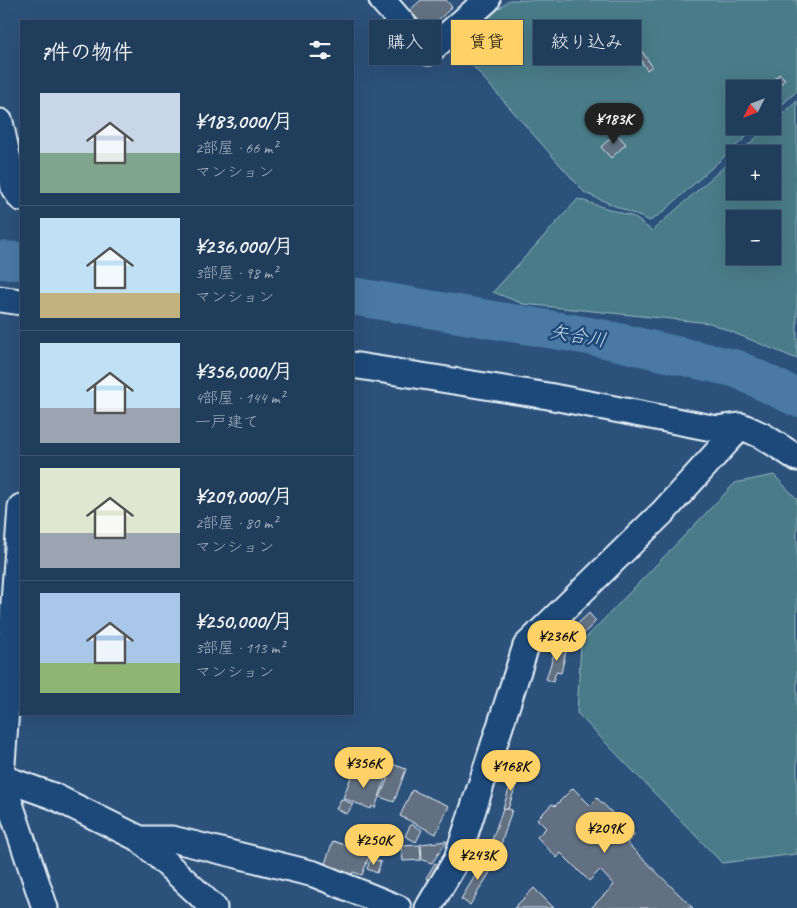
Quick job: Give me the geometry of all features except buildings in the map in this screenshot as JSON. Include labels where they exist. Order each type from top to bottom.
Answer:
[{"type":"street","points":[[382,0],[428,52],[487,0]]},
{"type":"street","points":[[0,122],[14,188],[20,197]]},
{"type":"street","points":[[0,299],[20,302]]},
{"type":"street","points":[[354,365],[548,396],[717,429],[741,426],[763,436],[797,458]]},
{"type":"street","points":[[428,908],[457,859],[526,646],[664,511],[741,426]]},
{"type":"street","points":[[20,520],[1,777],[45,908]]},
{"type":"street","points":[[1,777],[52,796],[140,839],[214,908]]},
{"type":"street","points":[[140,839],[172,839],[314,874],[398,908]]},
{"type":"green space","points":[[509,0],[797,0],[797,91],[781,106],[781,80],[726,80],[726,135],[748,135],[737,145],[726,145],[726,155],[663,212],[650,221],[585,193],[472,65],[523,65],[523,20],[486,20]]},
{"type":"green space","points":[[797,101],[797,359],[710,323],[523,304],[493,292],[578,199],[634,217],[652,231],[726,165],[726,200],[781,200],[781,145],[748,145],[759,135],[781,135],[781,116]]},
{"type":"green space","points":[[774,475],[797,499],[797,854],[722,863],[577,713],[581,643],[735,483]]},
{"type":"waterway","name":"矢合川","points":[[0,260],[20,261]]},
{"type":"waterway","name":"矢合川","points":[[354,296],[601,338],[737,369],[797,398]]}]
